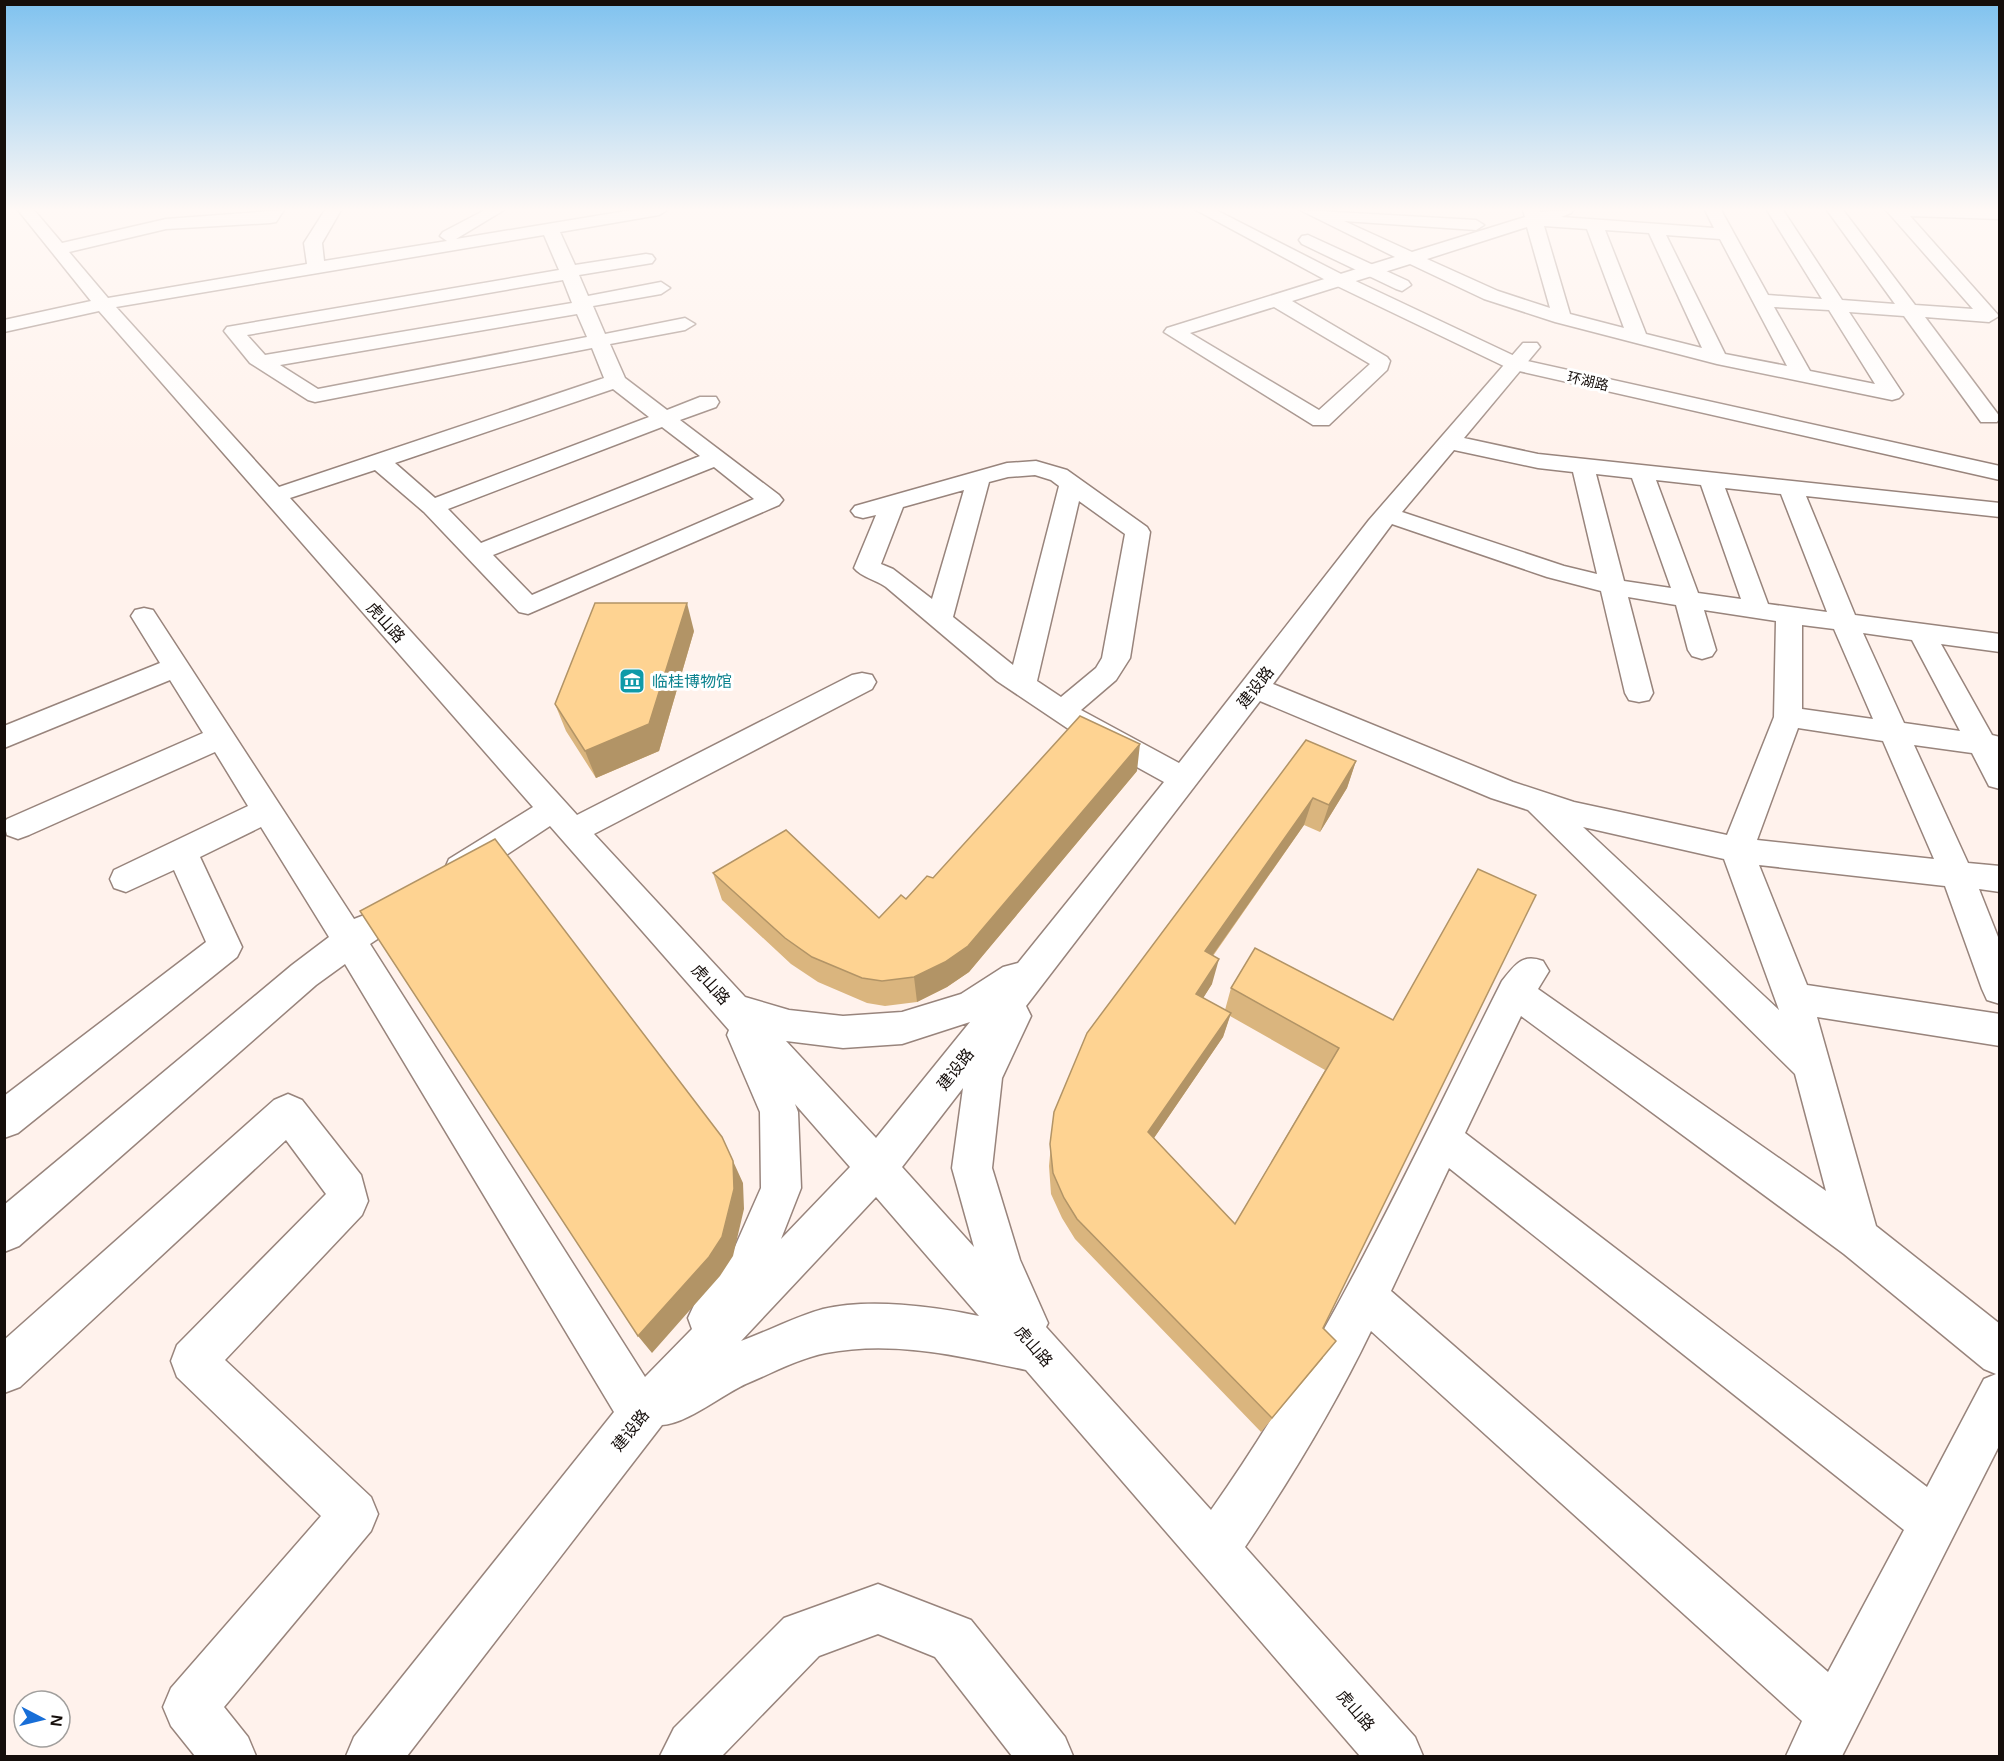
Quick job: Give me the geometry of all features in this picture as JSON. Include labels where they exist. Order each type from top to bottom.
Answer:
[{"type":"street","name":"虎山路","points":[[93,292],[562,820],[877,1168],[1396,1756]]},
{"type":"street","points":[[4,326],[167,292]]},
{"type":"street","points":[[182,292],[210,296],[251,292]]},
{"type":"street","points":[[458,292],[234,331],[262,363],[315,396],[685,324]]},
{"type":"street","points":[[379,460],[432,507],[528,606],[771,501],[616,381],[576,292]]},
{"type":"street","points":[[262,363],[642,292]]},
{"type":"street","points":[[1278,301],[1380,360],[1380,366],[1321,420],[1174,332],[1304,292]]},
{"type":"street","name":"环湖路","points":[[1371,292],[1518,349],[2000,473]]},
{"type":"street","points":[[1417,292],[1425,296]]},
{"type":"street","points":[[1485,292],[1562,318],[1638,339],[1716,358],[1892,393],[1829,292]]},
{"type":"street","points":[[1554,292],[1562,318]]},
{"type":"street","points":[[1621,292],[1638,339]]},
{"type":"street","points":[[1685,292],[1716,358]]},
{"type":"street","points":[[1757,292],[1803,376]]},
{"type":"street","points":[[1897,292],[1989,417]]},
{"type":"street","points":[[1761,300],[1989,316],[1968,292]]},
{"type":"street","name":"环湖路","points":[[1518,349],[1553,352]]},
{"type":"street","name":"建设路","points":[[373,1756],[641,1414],[877,1168],[1255,688],[1388,515],[1450,442],[1518,349]]},
{"type":"street","points":[[274,496],[616,381]]},
{"type":"street","points":[[432,507],[708,402]]},
{"type":"street","points":[[1450,442],[1538,461],[1992,509],[2000,532]]},
{"type":"street","points":[[477,553],[716,458]]},
{"type":"street","points":[[1583,466],[1639,693]]},
{"type":"street","points":[[863,511],[1007,470],[1036,468],[1053,472],[1138,532],[1116,658],[1106,674],[1062,711]]},
{"type":"street","points":[[1641,472],[1688,600],[1702,650]]},
{"type":"street","points":[[939,620],[979,477]]},
{"type":"street","points":[[1710,479],[1774,613],[1788,717],[1737,850],[1794,998],[1859,1239]]},
{"type":"street","points":[[1022,685],[1071,486]]},
{"type":"street","points":[[1790,487],[1845,623],[1957,874],[2000,989]]},
{"type":"street","points":[[893,501],[867,568],[884,574],[1022,685],[1062,711],[1183,779]]},
{"type":"street","points":[[1388,515],[1556,572],[1614,587],[1774,613],[2000,643]]},
{"type":"street","points":[[144,616],[349,940],[641,1414]]},
{"type":"street","points":[[1922,633],[1991,746],[2000,777]]},
{"type":"street","points":[[4,738],[176,668]]},
{"type":"street","points":[[434,884],[562,820],[862,682]]},
{"type":"street","points":[[1255,688],[1537,802],[1572,813],[1737,850],[2000,879]]},
{"type":"street","points":[[1788,717],[1991,746]]},
{"type":"street","points":[[18,827],[220,738]]},
{"type":"street","points":[[1537,802],[1811,1064]]},
{"type":"street","points":[[126,879],[267,810]]},
{"type":"street","points":[[4,1120],[225,947],[182,852]]},
{"type":"street","points":[[4,1232],[304,975],[394,908]]},
{"type":"street","points":[[733,1009],[789,1026],[843,1032],[902,1028],[972,1006],[1040,961]]},
{"type":"street","points":[[1037,1350],[1000,1263],[972,1168],[983,1078],[1040,961]]},
{"type":"street","points":[[1214,1549],[1257,1487],[1334,1360],[1442,1139],[1523,981],[1859,1239],[2000,1353]]},
{"type":"street","points":[[1794,998],[2000,1030]]},
{"type":"street","points":[[641,1414],[749,1264],[781,1188],[779,1112],[733,1009]]},
{"type":"street","points":[[4,1371],[288,1112],[347,1189],[348,1201],[193,1361],[354,1514],[190,1707],[229,1756]]},
{"type":"street","points":[[1442,1139],[1934,1523]]},
{"type":"street","points":[[1365,1296],[1824,1736],[2000,1395]]},
{"type":"street","points":[[641,1414],[732,1367],[824,1331],[881,1326],[947,1331],[1037,1350]]},
{"type":"street","points":[[687,1756],[693,1747],[802,1636],[878,1609],[953,1638],[1046,1756]]},
{"type":"building","name":"临桂博物馆","points":[[595,603],[687,603],[649,724],[585,751],[555,704]]},
{"type":"building","points":[[1080,716],[1140,744],[968,946],[945,962],[914,977],[882,981],[862,978],[812,957],[785,938],[713,873],[786,830],[879,918],[901,895],[906,899],[927,876],[933,878]]},
{"type":"building","points":[[1306,740],[1356,761],[1329,805],[1313,798],[1205,951],[1219,959],[1196,994],[1231,1013],[1148,1132],[1235,1224],[1339,1048],[1231,988],[1255,948],[1393,1020],[1478,869],[1536,895],[1323,1328],[1336,1341],[1272,1418],[1077,1219],[1064,1198],[1053,1173],[1050,1144],[1054,1112],[1087,1033]]},
{"type":"building","points":[[495,839],[722,1137],[733,1161],[734,1189],[722,1237],[709,1257],[638,1336],[360,911]]},
{"type":"place","name":"临桂博物馆","points":[[632,681]]}]
